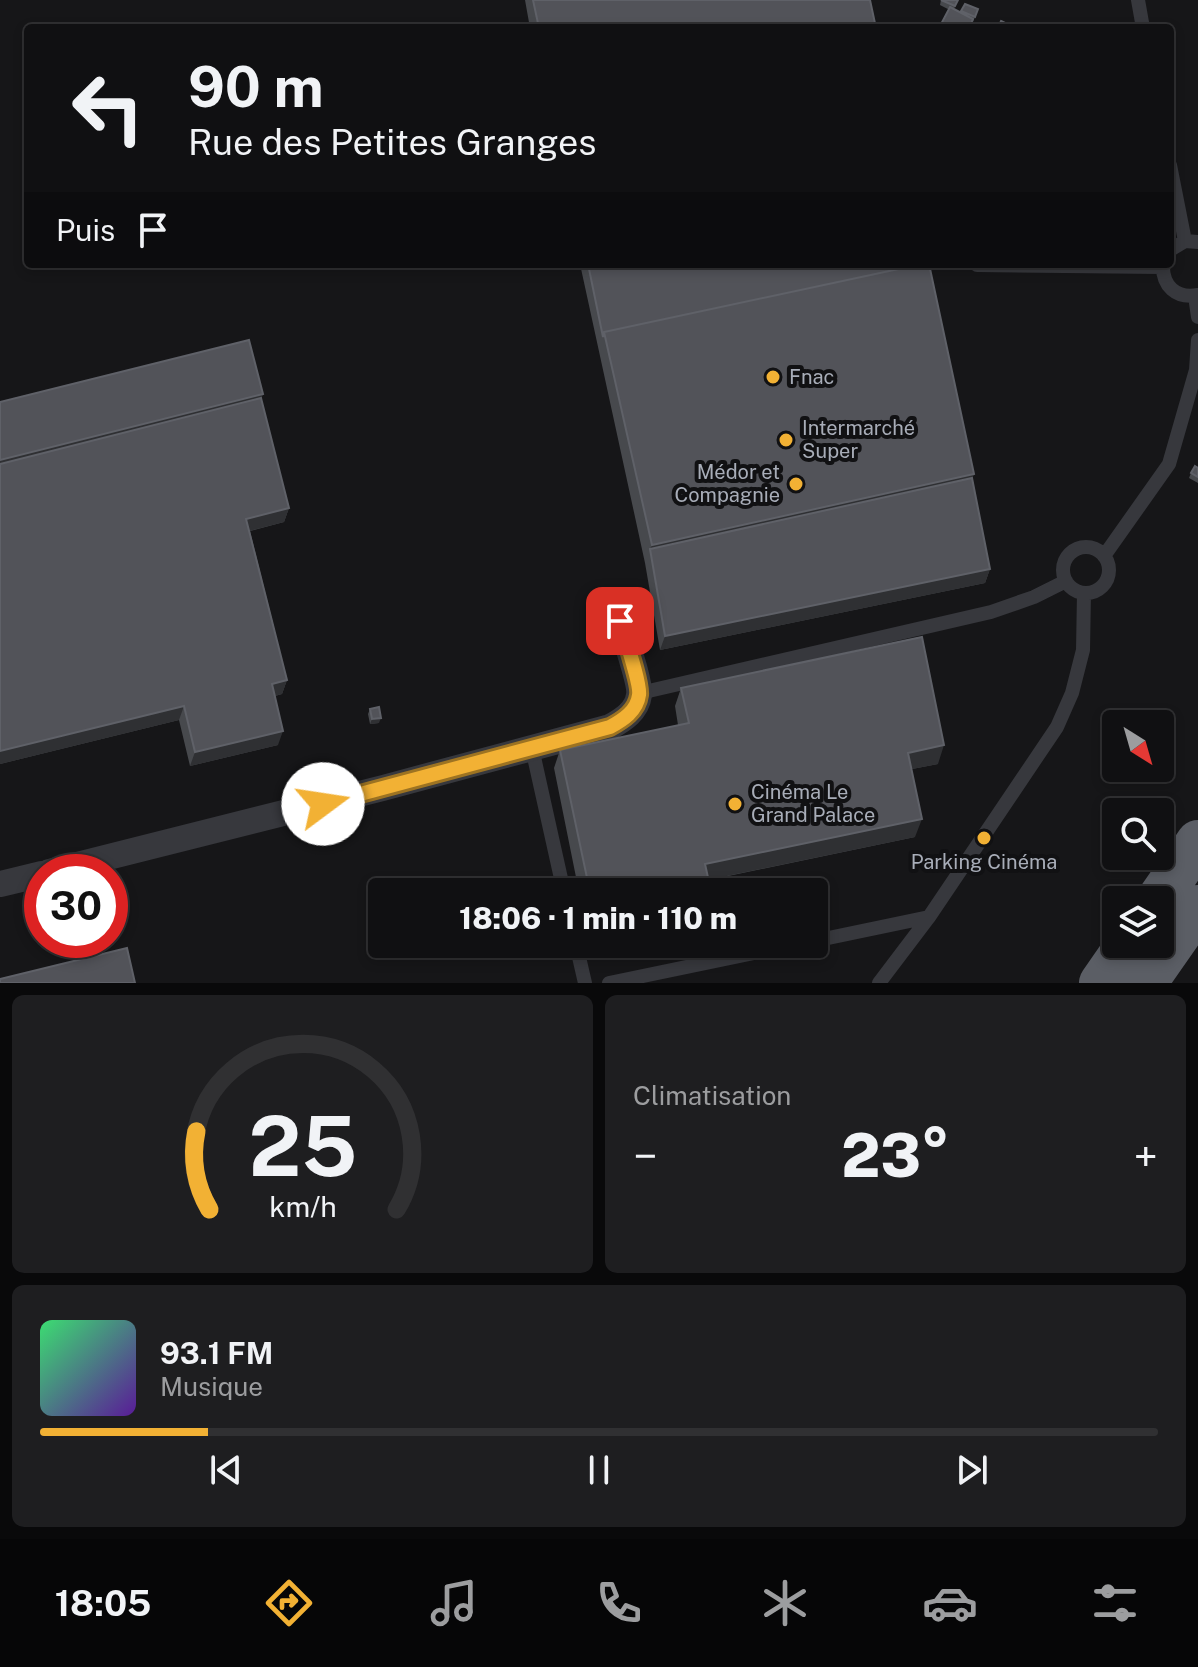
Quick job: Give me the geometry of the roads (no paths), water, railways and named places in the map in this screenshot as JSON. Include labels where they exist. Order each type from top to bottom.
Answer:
[{"type":"highway","points":[[1168,886],[1198,842]]},
{"type":"highway","points":[[1145,983],[1198,907]]},
{"type":"highway","points":[[1101,983],[1118,958]]},
{"type":"street","points":[[121,854],[610,727],[625,719],[636,706],[640,693],[620,621]]},
{"type":"street","points":[[0,884],[24,878]]},
{"type":"lane","points":[[1138,0],[1142,24]]},
{"type":"lane","points":[[1174,179],[1192,242]]},
{"type":"lane","points":[[1162,268],[1163,277],[1175,293],[1197,296],[1198,317]]},
{"type":"lane","points":[[1104,556],[1169,464],[1196,370],[1198,340]]},
{"type":"lane","points":[[1087,547],[1104,556],[1108,564],[1106,581],[1101,588],[1084,593],[1070,588],[1063,572],[1064,562],[1070,554],[1087,547]]},
{"type":"lane","points":[[640,693],[991,612],[1034,597],[1066,581]]},
{"type":"lane","points":[[879,983],[929,917],[1057,727],[1072,693],[1083,650],[1084,593]]},
{"type":"lane","points":[[532,748],[561,878]]},
{"type":"lane","points":[[828,938],[929,917]]},
{"type":"lane","points":[[579,958],[585,983]]},
{"type":"lane","points":[[609,983],[730,958]]},
{"type":"place","name":"Fnac","points":[[773,377]]},
{"type":"place","name":"Intermarché Super","points":[[786,440]]},
{"type":"place","name":"Médor et Compagnie","points":[[796,484]]},
{"type":"place","name":"Cinéma Le Grand Palace","points":[[735,804]]},
{"type":"place","name":"Parking Cinéma","points":[[984,838]]}]
